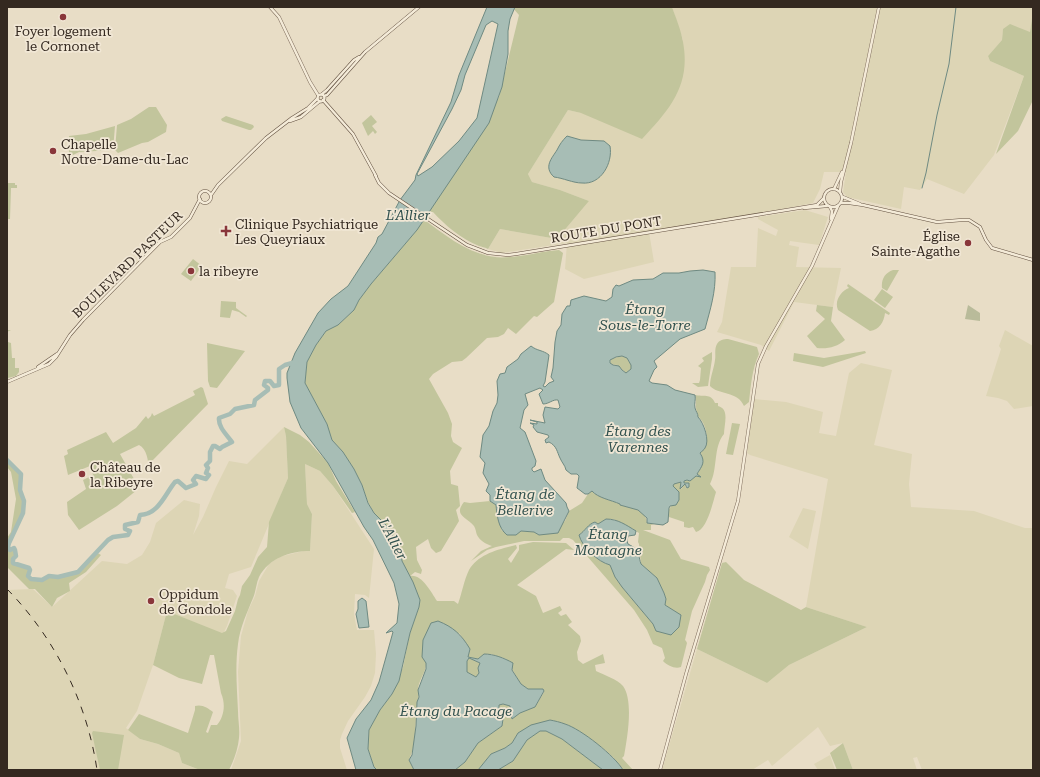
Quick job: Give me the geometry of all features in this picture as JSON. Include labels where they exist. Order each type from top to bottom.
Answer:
[{"type":"main road","points":[[270,7],[279,17],[320,100]]},
{"type":"main road","points":[[218,185],[211,195],[209,202],[202,202],[199,195],[201,192],[209,192],[266,138],[287,122],[301,117],[320,100],[354,60],[361,56],[419,7]]},
{"type":"main road","points":[[863,205],[845,199],[840,192],[879,7]]},
{"type":"main road","points":[[318,95],[323,95]]},
{"type":"main road","name":"ROUTE DU PONT","points":[[320,100],[354,134],[378,183],[428,220],[467,245],[488,253],[508,255],[817,205],[824,198]]},
{"type":"main road","points":[[834,189],[847,160]]},
{"type":"main road","points":[[830,224],[832,214],[824,198],[828,191],[834,189],[840,192]]},
{"type":"main road","points":[[841,204],[842,196]]},
{"type":"main road","name":"BOULEVARD PASTEUR","points":[[7,382],[49,364],[56,358],[58,353],[83,320],[160,242],[171,237],[190,218],[200,199]]},
{"type":"main road","name":"BOULEVARD PASTEUR","points":[[195,207],[202,202]]},
{"type":"main road","points":[[660,770],[686,674],[738,501],[758,364],[766,346],[812,266],[838,206],[849,203],[863,205],[937,222],[969,220],[980,226],[986,240],[992,248],[1033,260]]},
{"type":"main road","points":[[829,206],[838,206]]},
{"type":"main road","name":"ROUTE DU PONT","points":[[796,208],[829,206]]},
{"type":"shaded area","points":[[672,7],[1033,7],[1033,11],[1030,32],[1003,29],[1002,40],[988,56],[990,61],[1024,76],[994,155],[964,194],[927,179],[920,190],[904,187],[901,209],[847,197],[843,192],[846,172],[824,172],[820,189],[813,203],[649,232],[654,262],[584,279],[565,269],[567,243],[502,253],[488,249],[500,229],[557,239],[589,201],[560,190],[532,182],[528,174],[568,110],[581,113],[683,40]]},
{"type":"shaded area","points":[[805,210],[828,217],[819,245],[790,241],[789,245],[799,247],[796,267],[841,268],[833,307],[794,302],[769,351],[761,345],[717,332],[722,322],[731,267],[756,267],[758,228],[776,236],[778,230],[758,219],[758,217]]},
{"type":"shaded area","points":[[1005,330],[1033,346],[1033,406],[1014,409],[1007,401],[986,396],[1001,349],[999,346]]},
{"type":"shaded area","points":[[861,363],[892,370],[874,445],[912,454],[909,484],[911,507],[974,511],[1025,528],[1033,528],[1033,770],[922,770],[917,757],[913,758],[917,770],[853,770],[843,743],[830,746],[818,727],[772,766],[768,760],[752,770],[662,770],[697,649],[767,683],[789,665],[867,627],[806,607],[828,479],[747,453],[754,399],[786,402],[823,412],[819,433],[836,436],[849,373]]},
{"type":"shaded area","points":[[284,427],[286,435],[288,478],[251,567],[229,574],[225,588],[233,590],[237,596],[223,634],[167,611],[153,665],[137,711],[126,728],[140,739],[158,744],[179,753],[182,763],[200,770],[7,770],[7,590],[33,589],[52,607],[102,561],[127,564],[142,555],[150,542],[156,523],[184,500],[200,504],[199,516],[193,535],[229,461],[247,464]]},
{"type":"shaded area","points":[[305,464],[320,471],[333,486],[374,549],[369,598],[365,595],[355,594],[354,614],[357,630],[374,630],[376,654],[375,673],[371,686],[348,721],[340,740],[340,748],[347,770],[231,770],[241,741],[238,672],[241,636],[248,611],[255,596],[259,581],[269,564],[279,557],[303,551],[310,551],[312,514],[307,504]]},
{"type":"shaded area","points":[[803,508],[816,511],[808,549],[789,537]]},
{"type":"shaded area","points":[[830,755],[835,770],[818,770],[814,764]]},
{"type":"green space","points":[[512,7],[672,7],[683,42],[685,57],[684,71],[681,84],[676,95],[661,117],[642,139],[581,113],[568,110],[528,174],[532,182],[560,190],[589,201],[557,239],[500,229],[488,249],[472,243],[460,236],[448,227],[433,212],[430,212],[429,209],[499,97],[519,15]]},
{"type":"green space","points":[[1033,11],[1033,100],[1018,131],[996,154],[1024,76],[990,61],[988,56],[1002,40],[1003,29],[1010,24],[1030,32]]},
{"type":"green space","points":[[149,107],[156,107],[167,125],[166,132],[148,142],[118,153],[115,150],[117,125],[131,119]]},
{"type":"green space","points":[[371,115],[377,122],[372,126],[377,132],[375,134],[373,131],[368,136],[362,123]]},
{"type":"green space","points":[[226,116],[253,125],[254,127],[249,130],[222,121],[221,119]]},
{"type":"green space","points":[[115,126],[113,150],[79,152],[69,157],[69,136],[86,134]]},
{"type":"green space","points":[[7,183],[15,183],[15,185],[17,185],[17,188],[11,188],[10,219],[7,219]]},
{"type":"green space","points":[[423,219],[464,247],[486,255],[510,257],[559,250],[563,253],[554,302],[537,317],[534,316],[516,334],[508,328],[504,334],[498,337],[487,338],[462,361],[452,362],[433,374],[429,379],[448,413],[452,424],[451,436],[453,442],[462,448],[450,471],[451,484],[458,486],[460,506],[456,510],[459,521],[441,551],[436,553],[431,548],[428,539],[416,547],[417,560],[422,570],[421,574],[415,572],[410,576],[402,561],[401,553],[388,527],[374,513],[354,469],[343,452],[332,440],[327,424],[305,383],[307,362],[316,345],[326,331],[338,325],[354,310],[359,300],[371,284],[417,230]]},
{"type":"green space","name":"la ribeyre","points":[[193,259],[202,266],[191,281],[181,274]]},
{"type":"green space","points":[[893,270],[899,270],[887,291],[882,288],[883,279]]},
{"type":"green space","points":[[848,284],[890,313],[889,315],[885,313],[884,319],[876,329],[870,331],[838,310],[837,303],[839,297],[846,289],[849,288],[847,286]]},
{"type":"green space","points":[[882,289],[893,297],[885,308],[874,300]]},
{"type":"green space","points":[[221,301],[236,302],[236,308],[247,316],[246,317],[239,312],[232,310],[230,318],[220,317]]},
{"type":"green space","points":[[817,305],[833,307],[831,321],[845,340],[836,346],[829,348],[817,348],[807,336],[825,319],[816,311]]},
{"type":"green space","points":[[968,305],[980,313],[980,321],[965,319]]},
{"type":"green space","points":[[7,333],[8,342],[11,343],[12,358],[15,358],[15,368],[19,368],[19,372],[16,376],[8,378]]},
{"type":"green space","points":[[728,339],[757,347],[759,354],[753,371],[749,402],[744,406],[741,401],[733,395],[718,391],[710,386],[716,346],[720,341]]},
{"type":"green space","points":[[207,343],[245,351],[217,388],[210,387],[208,381]]},
{"type":"green space","points":[[865,351],[866,353],[823,367],[793,361],[794,353],[824,358]]},
{"type":"green space","points":[[712,352],[708,386],[698,387],[692,383],[699,383],[701,368],[698,366],[704,361],[702,358]]},
{"type":"green space","points":[[622,356],[627,358],[631,365],[631,369],[626,373],[617,365],[610,364],[611,359]]},
{"type":"green space","points":[[201,387],[203,388],[208,404],[151,462],[149,469],[148,459],[144,449],[139,445],[120,454],[134,479],[137,490],[117,506],[79,530],[68,515],[67,502],[86,489],[83,480],[93,475],[90,466],[68,475],[64,456],[68,454],[67,450],[106,432],[113,443],[136,428],[146,416],[148,419],[152,413],[154,416],[195,395],[193,391]]},
{"type":"green space","points":[[695,395],[711,398],[724,410],[726,417],[724,434],[718,445],[714,472],[710,484],[716,492],[706,521],[700,530],[696,532],[693,527],[684,527],[684,522],[669,517],[668,513],[670,507],[676,501],[679,494],[673,486],[674,484],[682,482],[680,488],[681,489],[685,484],[686,488],[689,484],[684,483],[684,481],[690,481],[698,475],[702,465],[701,452],[705,448],[707,442],[706,430],[697,414]]},
{"type":"green space","points":[[732,423],[740,424],[733,455],[726,454]]},
{"type":"green space","points":[[284,427],[300,435],[309,442],[328,463],[336,481],[355,512],[352,513],[333,486],[320,471],[305,464],[307,504],[312,514],[310,551],[295,552],[274,560],[263,570],[259,577],[242,626],[238,644],[236,678],[239,735],[236,754],[229,770],[200,770],[182,763],[179,753],[158,744],[140,739],[128,730],[139,714],[188,733],[195,706],[205,707],[213,712],[206,732],[208,733],[211,725],[217,725],[219,722],[224,710],[223,697],[214,655],[210,655],[202,684],[179,678],[153,665],[167,611],[222,633],[226,631],[235,611],[242,586],[250,575],[258,557],[267,547],[269,522],[288,478],[286,436]]},
{"type":"green space","points":[[7,460],[21,474],[20,490],[24,501],[23,513],[8,547],[10,550],[14,548],[15,550],[16,556],[13,559],[13,563],[29,568],[30,570],[28,576],[31,579],[42,580],[49,576],[58,577],[78,572],[96,552],[101,555],[86,572],[69,583],[70,591],[57,598],[52,607],[35,589],[29,589],[7,567],[7,538],[11,532],[16,499],[11,472],[7,467]]},
{"type":"green space","points":[[592,491],[601,497],[641,512],[646,518],[647,523],[654,524],[651,525],[651,530],[643,530],[670,540],[681,559],[709,567],[710,570],[692,611],[685,640],[687,643],[681,667],[672,667],[663,661],[665,658],[662,648],[653,644],[647,630],[634,610],[573,540],[563,538],[560,541],[524,541],[487,550],[471,561],[481,551],[492,546],[480,539],[474,526],[460,513],[464,502],[470,503],[490,501],[496,505],[497,515],[502,531],[517,533],[521,531],[534,532],[539,535],[547,533],[565,521],[569,511],[582,503]],"holes":[[[606,519],[613,519],[639,533],[638,542],[641,564],[657,578],[666,599],[665,605],[676,612],[656,631],[653,624],[615,577],[610,565],[595,557],[581,540],[579,535],[593,523],[598,524]]]},
{"type":"green space","points":[[533,542],[566,543],[574,550],[566,549],[517,585],[536,596],[543,613],[560,606],[562,610],[558,613],[561,616],[566,614],[572,622],[568,625],[580,636],[581,641],[577,652],[578,660],[583,664],[603,654],[605,663],[595,665],[596,671],[617,681],[623,686],[626,693],[629,720],[627,740],[624,756],[622,758],[633,770],[623,770],[605,750],[566,724],[518,733],[512,743],[491,754],[478,770],[455,770],[465,762],[478,743],[502,726],[503,719],[499,712],[499,705],[503,704],[510,706],[512,719],[520,713],[535,707],[544,692],[543,689],[528,689],[521,684],[506,659],[491,654],[484,654],[478,659],[468,657],[470,649],[459,633],[426,663],[418,689],[414,745],[409,760],[414,770],[377,770],[374,767],[368,749],[369,730],[380,710],[392,694],[403,667],[410,633],[419,607],[420,600],[410,576],[414,576],[422,581],[437,601],[454,601],[458,604],[467,574],[473,564],[483,556],[496,550],[516,545],[517,548],[508,559],[511,563],[519,550],[519,545]]},
{"type":"green space","points":[[726,562],[744,580],[801,610],[806,607],[867,627],[789,665],[767,683],[697,649],[722,563]]},
{"type":"green space","points":[[469,658],[480,663],[478,668],[479,673],[476,677],[467,672],[467,661]]},
{"type":"green space","points":[[93,731],[124,735],[118,770],[100,770],[92,733]]},
{"type":"green space","points":[[540,731],[546,731],[562,739],[603,770],[498,770],[513,761],[527,740]]},
{"type":"green space","points":[[843,743],[853,770],[837,770],[830,753]]},
{"type":"water","name":"L'Allier","points":[[487,7],[515,7],[510,19],[508,31],[508,54],[502,87],[489,123],[417,230],[371,284],[359,300],[354,310],[338,325],[326,331],[316,345],[307,362],[305,383],[327,424],[332,440],[343,452],[354,469],[362,485],[368,503],[374,513],[388,527],[401,553],[402,561],[420,600],[410,633],[399,681],[369,730],[368,749],[374,767],[377,770],[356,770],[347,738],[356,719],[371,700],[379,682],[393,632],[386,633],[397,623],[399,604],[394,583],[373,540],[364,527],[328,463],[301,428],[290,402],[287,373],[295,353],[318,313],[331,299],[348,286],[376,243],[378,237],[382,234],[400,200],[415,180],[416,175],[451,102],[459,75]],"holes":[[[492,21],[498,24],[477,118],[459,141],[432,167],[418,176],[417,174],[461,90],[465,75],[486,25]]]},
{"type":"water","points":[[567,136],[581,140],[604,141],[610,146],[610,159],[600,177],[589,183],[579,183],[554,177],[549,170],[551,159],[562,141]]},
{"type":"water","points":[[703,270],[715,272],[714,294],[705,329],[680,339],[654,361],[657,367],[649,381],[652,383],[667,385],[675,390],[695,395],[695,408],[707,437],[705,449],[700,453],[703,459],[703,464],[697,474],[701,477],[696,476],[690,481],[684,481],[684,483],[689,483],[689,487],[687,488],[685,484],[680,489],[681,482],[674,484],[673,486],[679,492],[679,500],[676,505],[670,506],[668,522],[663,525],[647,523],[647,518],[638,510],[605,499],[592,491],[585,494],[577,488],[579,476],[577,474],[571,474],[566,470],[555,447],[549,442],[546,443],[545,440],[549,437],[548,435],[537,432],[533,427],[534,425],[530,423],[537,424],[537,422],[530,420],[545,423],[543,415],[545,407],[558,409],[560,407],[558,400],[543,404],[539,394],[543,390],[540,388],[525,394],[528,405],[524,410],[520,428],[525,432],[536,461],[532,470],[534,472],[541,469],[545,480],[566,503],[569,511],[558,533],[539,535],[534,532],[521,531],[516,535],[507,535],[500,525],[496,505],[490,501],[490,495],[486,491],[489,484],[483,473],[485,463],[480,457],[483,435],[489,426],[497,403],[497,381],[500,374],[505,373],[507,367],[518,359],[521,354],[531,346],[549,355],[545,382],[543,386],[545,387],[554,381],[551,377],[557,331],[561,325],[562,314],[567,306],[570,306],[571,300],[584,296],[606,301],[612,297],[613,289],[616,285],[619,286],[633,280],[653,279],[663,273]],"holes":[[[622,356],[627,358],[631,365],[631,369],[626,373],[619,366],[610,363],[610,360],[616,357]]]},
{"type":"water","name":"Étang Montagne","points":[[606,519],[618,521],[636,531],[635,535],[628,536],[628,544],[638,550],[641,564],[657,578],[666,599],[665,605],[681,615],[679,627],[671,635],[656,631],[653,624],[615,577],[610,565],[601,561],[583,544],[579,535],[590,524],[595,522],[598,524]]},
{"type":"water","points":[[362,598],[366,601],[369,627],[359,628],[356,614],[358,609],[358,601]]},
{"type":"water","name":"Étang du Pacage","points":[[438,621],[456,632],[470,649],[468,657],[478,659],[484,654],[488,654],[506,659],[513,663],[512,670],[521,684],[528,689],[543,689],[544,691],[535,707],[520,713],[512,719],[510,706],[503,704],[499,705],[499,712],[503,719],[502,726],[478,743],[465,762],[455,770],[414,770],[409,760],[412,755],[416,726],[417,702],[419,697],[418,690],[426,669],[426,663],[422,657],[423,640],[431,623]],"holes":[[[469,658],[480,663],[478,668],[479,673],[476,677],[467,672],[467,661]]]},
{"type":"water","points":[[550,720],[580,731],[613,758],[623,770],[603,770],[562,739],[546,731],[540,731],[527,740],[513,761],[498,770],[478,770],[491,754],[512,743],[518,733],[531,725]]},
{"type":"waterway","points":[[922,188],[949,64],[956,7]]},
{"type":"waterway","points":[[7,460],[21,474],[20,490],[24,501],[23,513],[8,547],[10,550],[14,548],[15,550],[16,556],[13,559],[13,563],[29,568],[30,570],[28,576],[31,579],[42,580],[49,576],[58,577],[78,572],[108,540],[113,537],[128,535],[130,531],[125,529],[125,525],[138,522],[140,515],[147,514],[157,507],[175,482],[178,481],[186,488],[196,484],[193,480],[196,476],[206,479],[209,475],[206,473],[208,468],[206,465],[210,461],[210,452],[213,446],[220,449],[232,442],[221,428],[219,418],[230,414],[235,409],[254,405],[255,400],[268,390],[268,388],[264,385],[265,381],[270,381],[274,386],[279,385],[279,369],[285,365],[296,362]]},
{"type":"railway","points":[[7,589],[40,628],[66,672],[77,696],[85,720],[97,770]]},
{"type":"place","name":"Foyer logement le Cornonet","points":[[63,17]]},
{"type":"place","name":"Chapelle Notre-Dame-du-Lac","points":[[53,151]]},
{"type":"place","name":"Clinique Psychiatrique Les Queyriaux","points":[[226,231]]},
{"type":"place","name":"Église Sainte-Agathe","points":[[968,243]]},
{"type":"place","name":"la ribeyre","points":[[191,271]]},
{"type":"place","name":"Château de la Ribeyre","points":[[82,474]]},
{"type":"place","name":"Oppidum de Gondole","points":[[151,601]]},
{"type":"water label","name":"Étang Sous-le-Torre","points":[[645,318]]},
{"type":"water label","name":"Étang des Varennes","points":[[638,440]]},
{"type":"water label","name":"Étang de Bellerive","points":[[525,502]]}]
